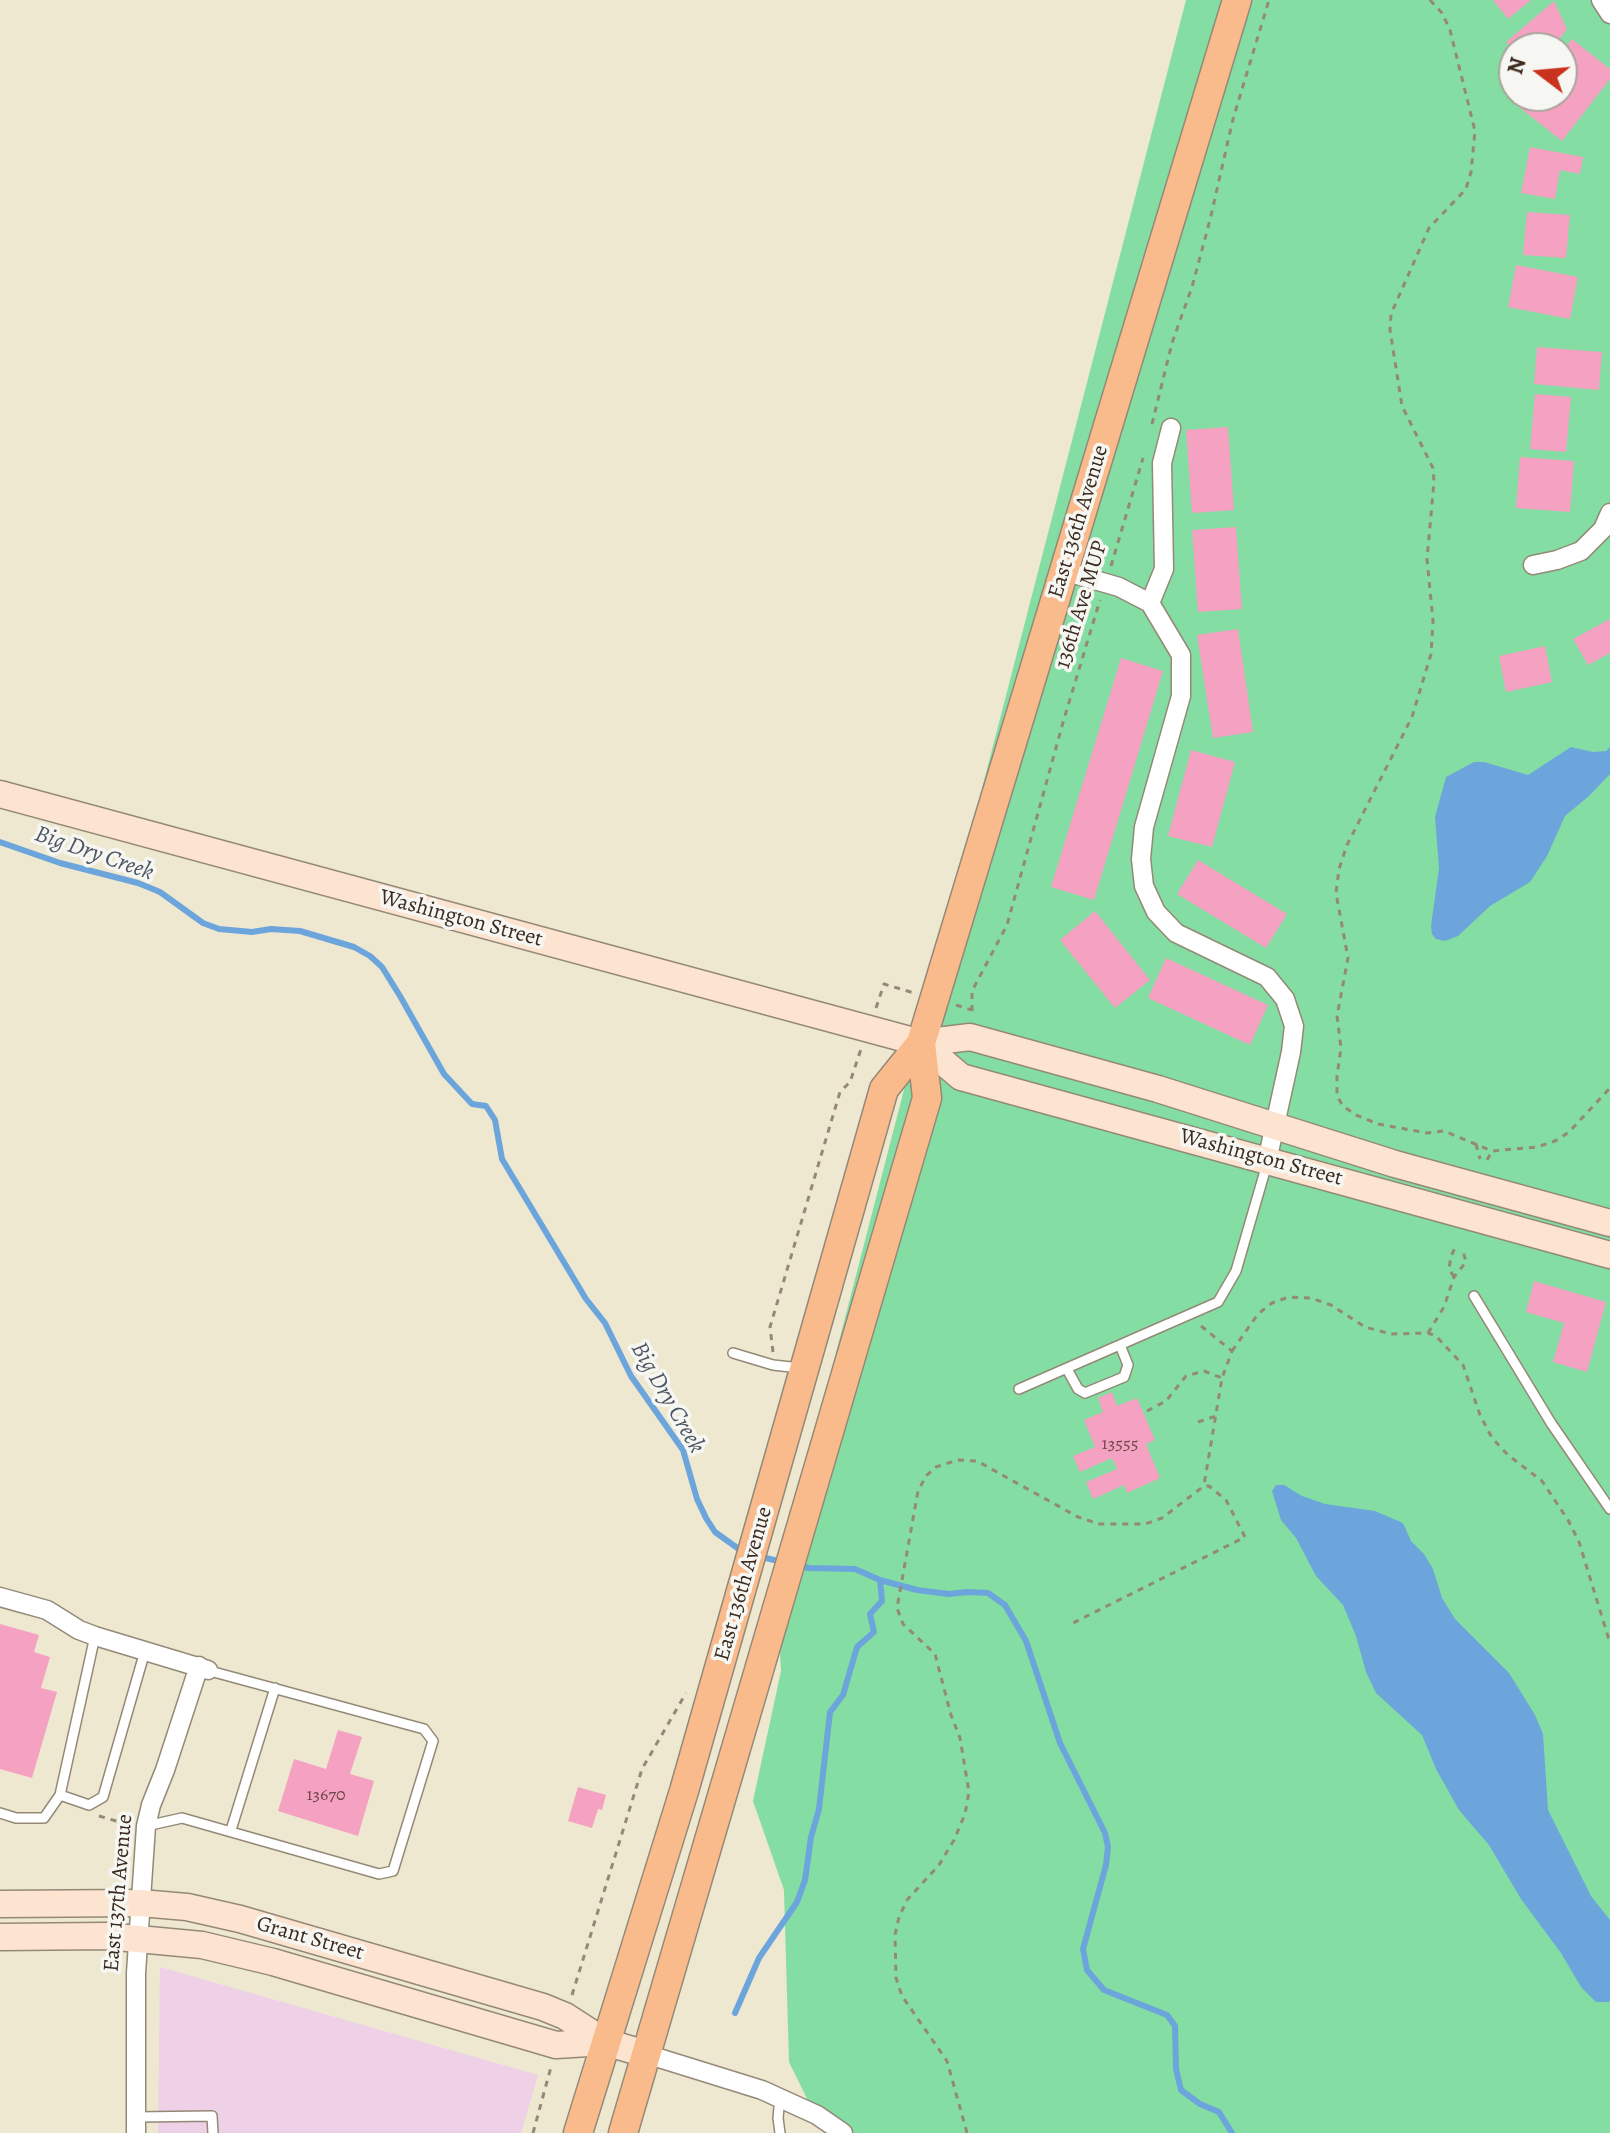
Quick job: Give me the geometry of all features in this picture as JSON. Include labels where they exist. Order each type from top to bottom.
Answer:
[{"type":"main road","name":"East 136th Avenue","points":[[578,2133],[731,1631],[884,1089],[921,1043],[1237,0]]},
{"type":"main road","name":"Washington Street","points":[[0,794],[921,1043],[970,1037],[1275,1125],[1395,1164],[1610,1223]]},
{"type":"main road","name":"East 136th Avenue","points":[[623,2133],[927,1098],[921,1043]]},
{"type":"main road","name":"Washington Street","points":[[921,1043],[961,1077],[1610,1255]]},
{"type":"main road","name":"Grant Street","points":[[0,1904],[140,1903],[187,1907],[240,1919],[543,2007],[565,2016],[605,2042],[646,2054]]},
{"type":"main road","name":"Grant Street","points":[[0,1937],[106,1936],[192,1944],[235,1952],[556,2045],[605,2042]]},
{"type":"street","points":[[1601,0],[1610,14]]},
{"type":"street","points":[[1150,603],[1164,569],[1162,463],[1171,428]]},
{"type":"street","points":[[1533,565],[1581,551],[1603,529],[1610,513]]},
{"type":"street","points":[[1064,571],[1106,583],[1150,603],[1181,655],[1182,683],[1176,716],[1144,827],[1141,859],[1144,886],[1156,912],[1176,933],[1267,977],[1285,999],[1294,1026],[1267,1161]]},
{"type":"street","points":[[0,1597],[47,1610],[95,1636],[205,1668]]},
{"type":"street","name":"East 137th Avenue","points":[[136,2125],[136,1973],[146,1826],[151,1805],[205,1668]]},
{"type":"street","name":"Grant Street","points":[[646,2054],[780,2097],[817,2115],[843,2133]]},
{"type":"lane","points":[[1019,1389],[1218,1302],[1229,1286],[1249,1231],[1267,1161]]},
{"type":"lane","points":[[1474,1296],[1551,1423],[1610,1509]]},
{"type":"lane","points":[[1067,1369],[1078,1389],[1085,1393],[1124,1377],[1128,1365],[1120,1345]]},
{"type":"lane","points":[[733,1353],[773,1365],[806,1368]]},
{"type":"lane","points":[[0,1813],[16,1818],[44,1818],[60,1795],[95,1636]]},
{"type":"lane","points":[[60,1795],[89,1805],[103,1797],[145,1651]]},
{"type":"lane","points":[[146,1826],[182,1818],[379,1874],[393,1871],[433,1741],[424,1729],[205,1668]]},
{"type":"lane","points":[[231,1830],[275,1688]]},
{"type":"lane","points":[[780,2097],[780,2133]]},
{"type":"lane","points":[[136,2125],[212,2116],[213,2133]]},
{"type":"path","points":[[1150,432],[1172,343],[1192,287],[1210,220],[1233,119],[1269,0]]},
{"type":"path","points":[[1430,0],[1442,13],[1450,30],[1475,131],[1466,189],[1429,228],[1391,314],[1390,330],[1402,406],[1433,468],[1427,559],[1433,621],[1431,654],[1412,717],[1376,783],[1339,869],[1336,893],[1348,958],[1337,1016],[1341,1048],[1337,1096],[1343,1106],[1356,1115],[1378,1124],[1427,1133],[1444,1131],[1492,1151],[1537,1147],[1555,1141],[1569,1132],[1610,1088]]},
{"type":"path","name":"136th Ave MUP","points":[[970,1037],[972,991],[1007,925],[1064,719],[1146,447]]},
{"type":"path","points":[[773,1365],[770,1327],[840,1092],[850,1082]]},
{"type":"path","points":[[1476,1144],[1480,1159]]},
{"type":"path","points":[[1487,1160],[1492,1151]]},
{"type":"path","points":[[1454,1277],[1449,1263],[1455,1248]]},
{"type":"path","points":[[1428,1333],[1444,1307],[1454,1277],[1466,1262],[1463,1251]]},
{"type":"path","points":[[967,2133],[947,2061],[902,1996],[896,1978],[895,1935],[899,1917],[907,1900],[939,1865],[954,1840],[965,1814],[969,1792],[960,1738],[935,1654],[898,1617],[918,1491],[926,1476],[936,1467],[958,1460],[977,1461],[991,1466],[1078,1517],[1099,1524],[1145,1524],[1162,1518],[1204,1486],[1222,1378],[1232,1351],[1258,1314],[1272,1303],[1289,1297],[1311,1298],[1331,1305],[1365,1327],[1391,1334],[1428,1333],[1448,1347],[1463,1365],[1480,1415],[1492,1438],[1508,1455],[1542,1481],[1568,1520],[1579,1542],[1610,1643]]},
{"type":"path","points":[[1191,1314],[1232,1351]]},
{"type":"path","points":[[1147,1411],[1166,1401],[1186,1376],[1204,1371],[1222,1378]]},
{"type":"path","points":[[1198,1422],[1216,1416]]},
{"type":"path","points":[[1073,1623],[1245,1537],[1226,1500],[1209,1486],[1204,1486]]},
{"type":"path","points":[[574,1990],[642,1769],[687,1692]]},
{"type":"shaded area","points":[[160,1967],[538,2075],[521,2133],[158,2133]]},
{"type":"green space","points":[[1186,0],[1610,0],[1610,2133],[824,2133],[789,2062],[784,1890],[753,1801],[781,1671],[780,1653],[810,1453]]},
{"type":"water","points":[[1571,747],[1593,752],[1606,751],[1610,747],[1610,774],[1565,816],[1547,856],[1530,882],[1490,906],[1458,936],[1445,941],[1436,939],[1431,926],[1439,868],[1435,817],[1446,777],[1474,762],[1528,775]]},
{"type":"water","points":[[1276,1485],[1284,1485],[1302,1496],[1325,1504],[1375,1511],[1403,1523],[1411,1541],[1433,1569],[1442,1598],[1455,1619],[1509,1673],[1543,1734],[1548,1810],[1591,1896],[1610,1920],[1610,2001],[1596,2002],[1581,1987],[1561,1953],[1521,1899],[1489,1845],[1459,1810],[1436,1769],[1422,1735],[1376,1693],[1343,1605],[1316,1576],[1296,1538],[1281,1520],[1272,1491]]},
{"type":"building","points":[[1493,0],[1531,0],[1508,19]]},
{"type":"building","points":[[1554,1],[1567,29],[1565,32],[1518,32]]},
{"type":"building","points":[[1578,44],[1610,69],[1610,79],[1562,141],[1525,112],[1578,112]]},
{"type":"building","points":[[1530,147],[1583,157],[1580,174],[1560,170],[1555,199],[1521,193]]},
{"type":"building","points":[[1527,212],[1570,215],[1566,258],[1523,255]]},
{"type":"building","points":[[1516,265],[1578,277],[1570,319],[1508,307]]},
{"type":"building","points":[[1537,347],[1602,352],[1599,390],[1534,384]]},
{"type":"building","points":[[1535,394],[1571,397],[1566,452],[1530,449]]},
{"type":"building","points":[[1228,427],[1234,510],[1192,513],[1186,430]]},
{"type":"building","points":[[1520,457],[1574,461],[1570,512],[1516,508]]},
{"type":"building","points":[[1236,527],[1242,609],[1198,612],[1192,530]]},
{"type":"building","points":[[1610,619],[1610,653],[1588,665],[1573,639]]},
{"type":"building","points":[[1238,629],[1253,732],[1213,738],[1197,635]]},
{"type":"building","points":[[1545,646],[1552,682],[1506,692],[1499,656]]},
{"type":"building","points":[[1121,658],[1163,671],[1094,900],[1051,887]]},
{"type":"building","points":[[1191,750],[1235,762],[1212,847],[1168,836]]},
{"type":"building","points":[[1198,860],[1287,914],[1266,948],[1177,894]]},
{"type":"building","points":[[1095,911],[1150,980],[1115,1008],[1060,940]]},
{"type":"building","points":[[1166,958],[1268,1005],[1250,1045],[1148,998]]},
{"type":"building","points":[[1534,1281],[1606,1302],[1587,1372],[1553,1362],[1564,1323],[1526,1312]]},
{"type":"building","points":[[1112,1392],[1117,1406],[1137,1398],[1155,1440],[1146,1444],[1160,1478],[1127,1493],[1124,1485],[1093,1499],[1086,1482],[1117,1469],[1112,1458],[1080,1472],[1073,1456],[1095,1447],[1084,1420],[1103,1412],[1098,1398]]},
{"type":"building","points":[[0,1624],[39,1635],[34,1652],[50,1657],[41,1688],[57,1692],[32,1778],[0,1769]]},
{"type":"building","points":[[338,1730],[362,1737],[350,1774],[374,1781],[358,1836],[278,1811],[294,1759],[326,1769]]},
{"type":"building","points":[[578,1787],[606,1795],[592,1828],[568,1821]]},
{"type":"waterway","name":"Big Dry Creek","points":[[0,842],[60,863],[138,883],[160,892],[203,923],[219,929],[300,931],[354,947],[382,967],[444,1074],[472,1104],[486,1106],[495,1120],[502,1159],[586,1299],[605,1323],[631,1376],[683,1450],[697,1499],[706,1518],[715,1532],[743,1552]]},
{"type":"waterway","name":"Big Dry Creek","points":[[758,1556],[782,1562]]},
{"type":"waterway","name":"Big Dry Creek","points":[[797,1565],[855,1569],[917,1590],[949,1594],[988,1593],[1005,1605],[1026,1641],[1060,1743],[1105,1833],[1108,1847],[1106,1865],[1083,1949],[1087,1970],[1104,1990],[1167,2015],[1175,2026],[1176,2069],[1181,2090],[1200,2104],[1219,2112],[1232,2133]]},
{"type":"waterway","points":[[735,2013],[759,1958],[797,1902],[805,1880],[811,1837],[819,1809],[830,1712],[843,1695],[857,1647],[874,1632],[870,1614],[882,1601],[880,1580]]}]
